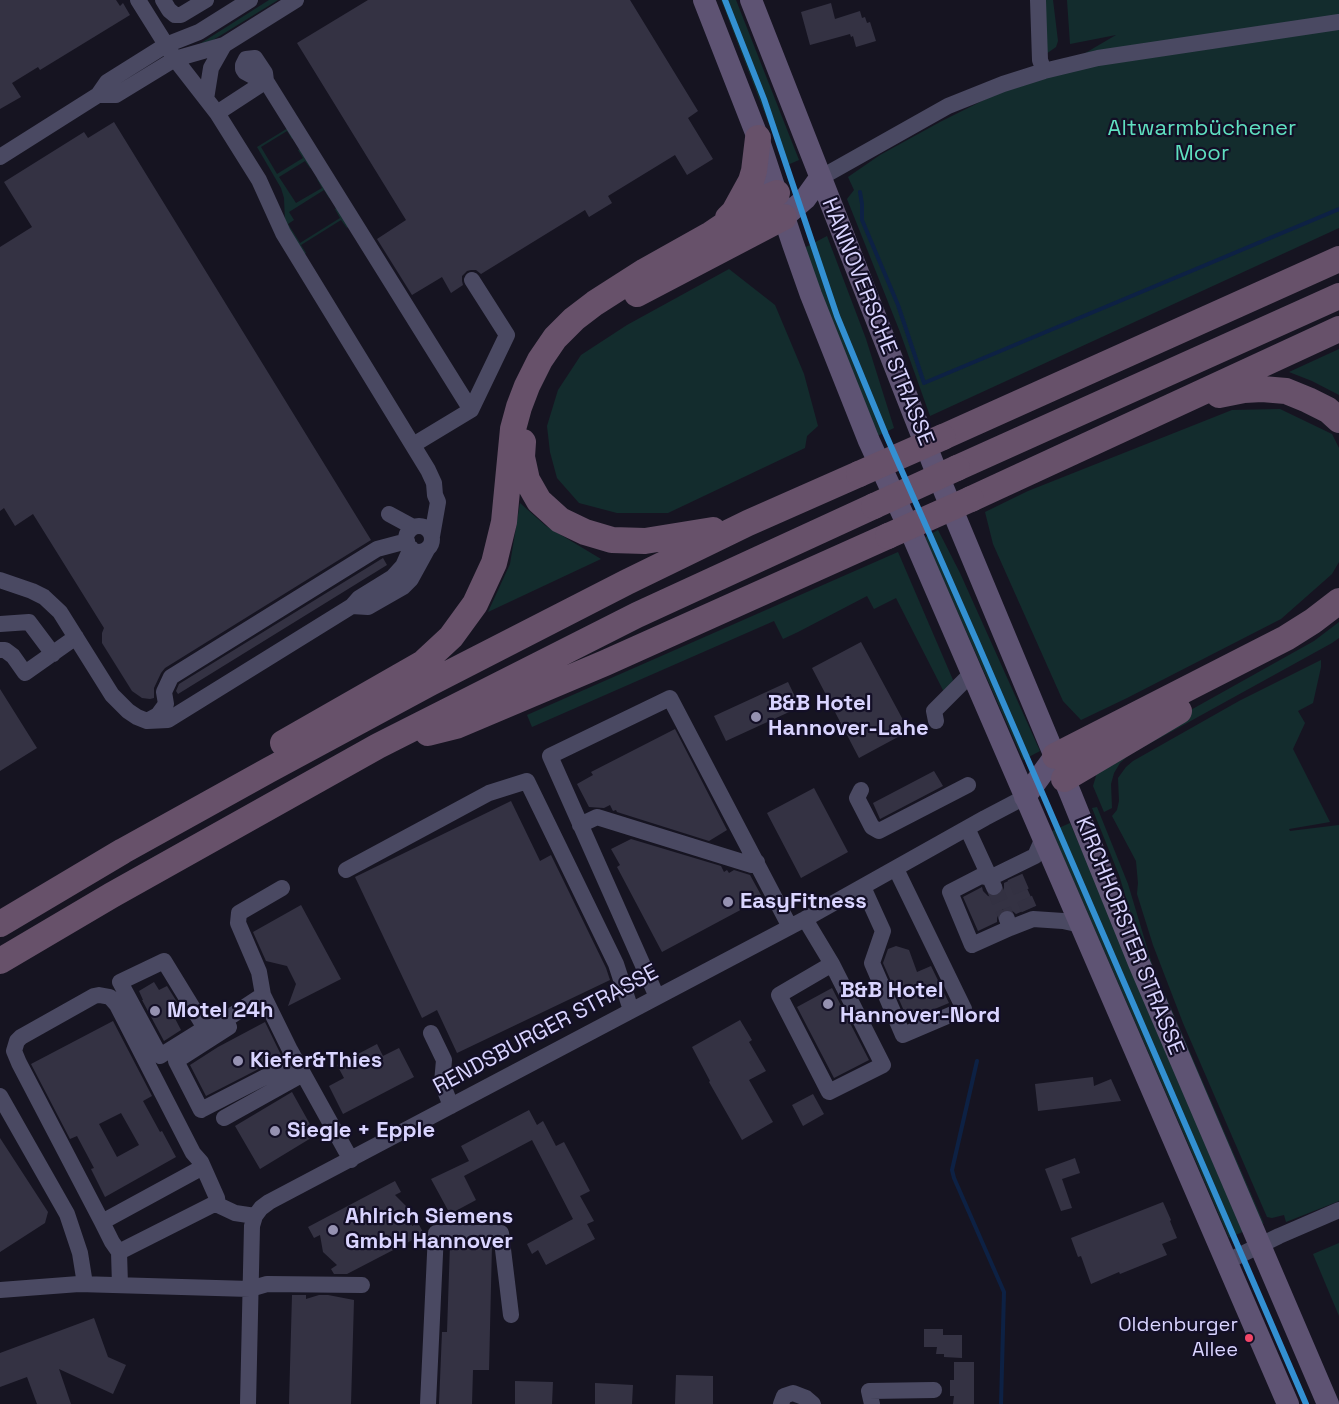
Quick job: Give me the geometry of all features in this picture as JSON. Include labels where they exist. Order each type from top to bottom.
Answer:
[{"type":"highway","points":[[711,234],[734,212],[751,181],[758,138]]},
{"type":"highway","points":[[269,770],[283,743],[423,663],[451,637],[476,604],[494,563],[504,522],[513,429],[527,386],[540,360],[555,338],[595,303],[645,271],[711,234],[763,200],[780,205]]},
{"type":"highway","points":[[748,523],[645,541],[612,540],[585,532],[560,520],[539,501],[527,480],[522,457],[523,431],[535,389],[547,364],[580,326],[601,312],[653,287],[780,205]]},
{"type":"highway","points":[[0,924],[123,851],[269,770],[430,683],[627,582],[748,523],[1339,259]]},
{"type":"highway","points":[[0,962],[112,895],[378,746],[637,615],[884,499],[946,467],[1339,296]]},
{"type":"highway","points":[[378,746],[456,726],[605,663],[971,499],[1339,329]]},
{"type":"highway","points":[[1152,415],[1226,393],[1262,389],[1286,392],[1308,399],[1328,410],[1339,420]]},
{"type":"highway","points":[[1060,768],[1286,638],[1339,601]]},
{"type":"highway","points":[[1060,768],[1156,724],[1319,633],[1339,616]]},
{"type":"main road","name":"HANNOVERSCHE STRASSE","points":[[704,0],[758,138],[811,295],[869,441],[884,499]]},
{"type":"main road","name":"HANNOVERSCHE STRASSE","points":[[751,0],[820,178],[946,467]]},
{"type":"main road","name":"HANNOVERSCHE STRASSE","points":[[780,205],[805,199],[820,178]]},
{"type":"main road","name":"KIRCHHORSTER STRASSE","points":[[946,467],[1060,768],[1139,963],[1328,1404]]},
{"type":"main road","name":"KIRCHHORSTER STRASSE","points":[[884,499],[972,673],[1288,1404]]},
{"type":"main road","points":[[1025,796],[1060,768]]},
{"type":"street","points":[[0,580],[44,597],[60,612],[112,695],[128,711],[147,721],[168,720],[352,606],[359,598],[393,577],[403,566],[438,502],[434,483],[428,470],[283,233],[259,180],[217,113],[171,52],[138,0]]},
{"type":"street","points":[[163,0],[169,10],[176,15],[181,15],[206,0]]},
{"type":"street","points":[[0,157],[98,95],[116,95],[199,32],[250,0]]},
{"type":"street","points":[[171,52],[224,45],[296,0]]},
{"type":"street","points":[[1038,0],[1040,60],[1044,71]]},
{"type":"street","points":[[820,178],[948,106],[1003,84],[1044,71],[1098,58],[1339,22]]},
{"type":"street","points":[[206,99],[211,68],[224,45]]},
{"type":"street","points":[[217,113],[266,81],[471,410]]},
{"type":"street","points":[[413,445],[471,410],[507,335],[472,280]]},
{"type":"street","points":[[147,721],[158,715],[166,704],[164,692],[171,677],[377,549],[417,537]]},
{"type":"street","points":[[352,606],[368,607],[403,587],[411,579],[417,537]]},
{"type":"street","points":[[0,624],[29,622],[53,654]]},
{"type":"street","points":[[0,650],[5,650],[13,656],[25,673],[76,637]]},
{"type":"street","points":[[936,721],[934,711],[972,673]]},
{"type":"street","points":[[164,692],[193,705]]},
{"type":"street","points":[[657,997],[550,756],[670,698],[757,862],[798,923],[832,964],[884,1065],[829,1092],[779,995],[832,964]]},
{"type":"street","points":[[346,870],[489,793],[526,781],[616,964],[632,1010]]},
{"type":"street","points":[[861,790],[857,798],[872,827],[879,831],[968,785]]},
{"type":"street","name":"RENDSBURGER STRASSE","points":[[255,1216],[269,1202],[798,923],[1025,796]]},
{"type":"street","points":[[580,825],[597,817],[752,865],[757,862]]},
{"type":"street","points":[[967,828],[992,882]]},
{"type":"street","points":[[992,882],[1013,873],[1035,856],[1043,838]]},
{"type":"street","points":[[863,887],[882,931],[872,963],[903,1035],[964,1009],[896,868]]},
{"type":"street","points":[[992,882],[981,876],[950,892],[972,945],[1008,923],[1031,914],[1081,925]]},
{"type":"street","points":[[282,888],[239,913],[238,923],[259,972],[272,1013],[351,1160]]},
{"type":"street","points":[[205,1028],[164,961],[120,982],[160,1056],[205,1028],[219,1024],[266,999]]},
{"type":"street","points":[[120,1285],[119,1252],[14,1051],[21,1036],[94,996],[105,995],[114,1000],[193,1153],[203,1167],[218,1205]]},
{"type":"street","points":[[266,999],[176,1061],[201,1110],[300,1067]]},
{"type":"street","points":[[431,1033],[444,1060],[442,1083],[452,1106]]},
{"type":"street","points":[[224,1118],[300,1067]]},
{"type":"street","points":[[0,1096],[67,1214],[80,1253],[84,1284]]},
{"type":"street","points":[[102,1222],[203,1167]]},
{"type":"street","points":[[119,1252],[212,1205],[218,1205],[235,1213],[255,1216],[252,1226],[248,1404]]},
{"type":"street","points":[[1226,1262],[1339,1210]]},
{"type":"street","points":[[428,1404],[436,1233],[501,1233],[512,1315]]},
{"type":"street","points":[[0,1290],[84,1284],[250,1289],[267,1284],[362,1285]]},
{"type":"street","points":[[872,1404],[869,1391],[934,1390]]},
{"type":"street","points":[[781,1404],[784,1396],[794,1393],[813,1404]]},
{"type":"green space","points":[[269,0],[278,0],[205,45],[198,45]]},
{"type":"green space","points":[[721,0],[736,0],[799,160],[785,166]]},
{"type":"green space","points":[[1043,0],[1053,0],[1058,41],[1056,47],[1046,54]]},
{"type":"green space","name":"Altwarmbüchener Moor","points":[[1067,0],[1339,0],[1339,228],[930,416],[900,332],[847,199],[854,190],[848,177],[880,155],[940,122],[1000,92],[1041,79],[1116,35],[1070,44]]},
{"type":"green space","points":[[288,128],[294,137],[292,139],[287,131],[261,147],[277,174],[303,158],[298,150],[301,149],[312,167],[310,168],[305,161],[279,177],[296,203],[322,188],[317,179],[319,178],[331,197],[329,198],[324,190],[289,212],[294,220],[288,224],[300,243],[340,218],[335,209],[337,207],[349,226],[347,228],[341,220],[301,245],[306,253],[304,255],[285,221],[281,188],[257,147]]},
{"type":"green space","points":[[827,236],[866,339],[894,428],[875,437],[804,248]]},
{"type":"green space","points":[[729,269],[775,305],[804,374],[818,426],[807,436],[805,448],[668,513],[617,513],[579,503],[557,478],[550,452],[547,426],[558,390],[581,355],[627,325]]},
{"type":"green space","points":[[1339,349],[1339,395],[1289,372]]},
{"type":"green space","points":[[1280,409],[1332,434],[1339,448],[1339,562],[1332,574],[1281,619],[1081,720],[1063,701],[993,544],[985,512],[1028,491],[1232,410]]},
{"type":"green space","points":[[520,503],[546,526],[601,559],[488,612],[510,564]]},
{"type":"green space","points":[[938,530],[960,573],[1040,751],[1023,760],[942,577],[920,540]]},
{"type":"green space","points":[[898,552],[953,680],[945,694],[896,598],[874,609],[867,596],[783,639],[774,621],[532,727],[527,715]]},
{"type":"green space","points":[[1339,622],[1339,638],[1332,643],[1129,755],[1114,773],[1111,784],[1112,808],[1104,812],[1093,786],[1096,776],[1094,770],[1121,749],[1314,641]]},
{"type":"green space","points":[[1321,660],[1313,703],[1298,711],[1305,723],[1293,749],[1330,822],[1289,829],[1290,831],[1339,825],[1339,1201],[1286,1222],[1284,1215],[1267,1217],[1183,1023],[1153,945],[1137,894],[1136,861],[1112,816],[1117,810],[1119,801],[1118,778],[1133,761],[1239,701]]},
{"type":"green space","points":[[1097,807],[1128,884],[1152,964],[1264,1224],[1257,1219],[1137,934],[1119,875],[1092,808]]},
{"type":"green space","points":[[1070,823],[1247,1230],[1229,1238],[1052,831]]},
{"type":"green space","points":[[1339,1243],[1339,1316],[1313,1254]]},
{"type":"building","points":[[0,0],[116,0],[120,6],[123,3],[130,15],[40,70],[38,67],[12,83],[21,97],[0,109]]},
{"type":"building","points":[[368,0],[630,0],[698,111],[688,118],[713,159],[687,175],[675,155],[608,196],[612,203],[589,217],[585,210],[481,274],[476,270],[467,271],[462,276],[463,285],[451,293],[442,277],[412,295],[377,239],[406,220],[297,43]]},
{"type":"building","points":[[831,3],[835,19],[860,11],[862,18],[865,17],[867,23],[870,22],[876,41],[856,47],[853,36],[851,37],[850,34],[810,45],[801,12]]},
{"type":"building","points":[[114,122],[371,540],[165,668],[154,688],[154,698],[150,699],[142,698],[132,691],[102,643],[104,628],[33,514],[15,526],[4,508],[0,511],[0,247],[32,227],[4,182],[84,132],[88,138]]},
{"type":"building","points":[[383,558],[387,565],[178,694],[176,691],[179,684]]},
{"type":"building","points":[[861,642],[909,731],[859,758],[812,668]]},
{"type":"building","points":[[788,682],[800,707],[726,741],[714,716]]},
{"type":"building","points":[[0,689],[37,748],[0,771]]},
{"type":"building","points":[[675,729],[727,830],[709,841],[616,810],[613,811],[610,805],[604,808],[589,807],[577,784],[593,775],[591,772]]},
{"type":"building","points":[[934,771],[943,786],[880,819],[873,803]]},
{"type":"building","points":[[814,788],[848,852],[801,878],[767,813]]},
{"type":"building","points":[[511,801],[540,861],[551,855],[610,980],[457,1053],[437,1010],[422,1018],[355,877]]},
{"type":"building","points":[[631,839],[721,866],[724,872],[727,870],[729,873],[734,870],[750,875],[761,895],[745,903],[746,907],[662,952],[617,867],[620,865],[611,849]]},
{"type":"building","points":[[1021,875],[1035,906],[1016,914],[1010,909],[1003,909],[997,916],[997,922],[978,931],[963,897],[982,887],[988,896],[998,897],[1003,893],[1004,883]]},
{"type":"building","points":[[301,905],[341,979],[288,1006],[296,984],[287,966],[266,961],[253,932]]},
{"type":"building","points":[[896,946],[909,950],[917,972],[931,966],[949,1003],[908,1020],[883,963],[888,949]]},
{"type":"building","name":"Motel 24h","points":[[154,982],[159,990],[167,986],[177,1002],[169,1007],[181,1030],[164,1041],[139,991]]},
{"type":"building","points":[[832,988],[869,1060],[834,1078],[797,1007]]},
{"type":"building","points":[[740,1020],[752,1040],[749,1042],[766,1071],[749,1080],[773,1122],[742,1140],[692,1047]]},
{"type":"building","points":[[113,1021],[152,1096],[143,1101],[176,1157],[105,1197],[91,1169],[94,1168],[77,1136],[70,1139],[31,1064]],"holes":[[[121,1113],[139,1145],[117,1157],[99,1124]]]},
{"type":"building","name":"Kiefer&Thies","points":[[265,1022],[282,1057],[206,1096],[190,1065]]},
{"type":"building","points":[[377,1044],[383,1056],[399,1048],[414,1077],[343,1114],[329,1086],[344,1078],[337,1065]]},
{"type":"building","points":[[1093,1077],[1094,1086],[1111,1079],[1121,1101],[1038,1111],[1035,1084]]},
{"type":"building","name":"Siegle + Epple","points":[[292,1092],[316,1135],[260,1169],[235,1126]]},
{"type":"building","points":[[813,1094],[824,1114],[803,1126],[792,1105]]},
{"type":"building","points":[[529,1110],[537,1125],[543,1121],[556,1146],[564,1142],[590,1191],[580,1196],[594,1221],[587,1224],[595,1239],[546,1265],[538,1250],[532,1254],[527,1244],[573,1219],[532,1140],[464,1176],[476,1200],[450,1214],[431,1179],[469,1161],[461,1146]]},
{"type":"building","points":[[0,1138],[48,1212],[45,1223],[0,1252]]},
{"type":"building","points":[[1075,1158],[1080,1173],[1062,1179],[1072,1208],[1061,1211],[1045,1169]]},
{"type":"building","name":"Ahlrich Siemens GmbH Hannover","points":[[395,1181],[401,1192],[395,1195],[408,1208],[412,1226],[418,1223],[424,1234],[347,1274],[334,1274],[331,1269],[337,1265],[323,1252],[320,1235],[314,1238],[308,1227]]},
{"type":"building","points":[[1163,1202],[1177,1238],[1162,1244],[1167,1255],[1091,1284],[1081,1256],[1078,1257],[1071,1238]]},
{"type":"building","points":[[450,1244],[492,1244],[489,1370],[473,1370],[472,1404],[439,1404],[442,1332],[447,1332]]},
{"type":"building","points":[[292,1295],[306,1295],[306,1299],[328,1295],[354,1300],[351,1404],[289,1404]]},
{"type":"building","points":[[94,1318],[108,1357],[126,1365],[113,1394],[59,1369],[71,1404],[37,1404],[27,1377],[0,1387],[0,1353]]},
{"type":"building","points":[[924,1329],[943,1329],[943,1335],[962,1335],[962,1358],[944,1357],[944,1354],[936,1354],[937,1347],[924,1347]]},
{"type":"building","points":[[954,1362],[974,1362],[974,1404],[953,1404],[954,1396],[950,1396],[950,1380],[954,1380]]},
{"type":"building","points":[[676,1375],[713,1376],[713,1404],[675,1404]]},
{"type":"building","points":[[515,1381],[553,1382],[552,1404],[515,1404]]},
{"type":"building","points":[[595,1383],[633,1385],[632,1404],[595,1404]]},
{"type":"waterway","points":[[860,192],[862,220],[898,305],[924,383],[1339,209]]},
{"type":"waterway","points":[[977,1061],[952,1170],[1004,1292],[1001,1404]]},
{"type":"tunnel","points":[[1015,877],[1029,909]]},
{"type":"tunnel","points":[[994,887],[1007,919]]},
{"type":"transit line","points":[[725,0],[764,99],[837,316],[886,435],[1306,1404]]},
{"type":"place","name":"B&B Hotel Hannover-Lahe","points":[[756,717]]},
{"type":"place","name":"EasyFitness","points":[[728,902]]},
{"type":"place","name":"B&B Hotel Hannover-Nord","points":[[828,1004]]},
{"type":"place","name":"Motel 24h","points":[[155,1011]]},
{"type":"place","name":"Kiefer&Thies","points":[[238,1061]]},
{"type":"place","name":"Siegle + Epple","points":[[275,1131]]},
{"type":"place","name":"Ahlrich Siemens GmbH Hannover","points":[[333,1230]]},
{"type":"place","name":"Oldenburger Allee","points":[[1249,1338]]}]
